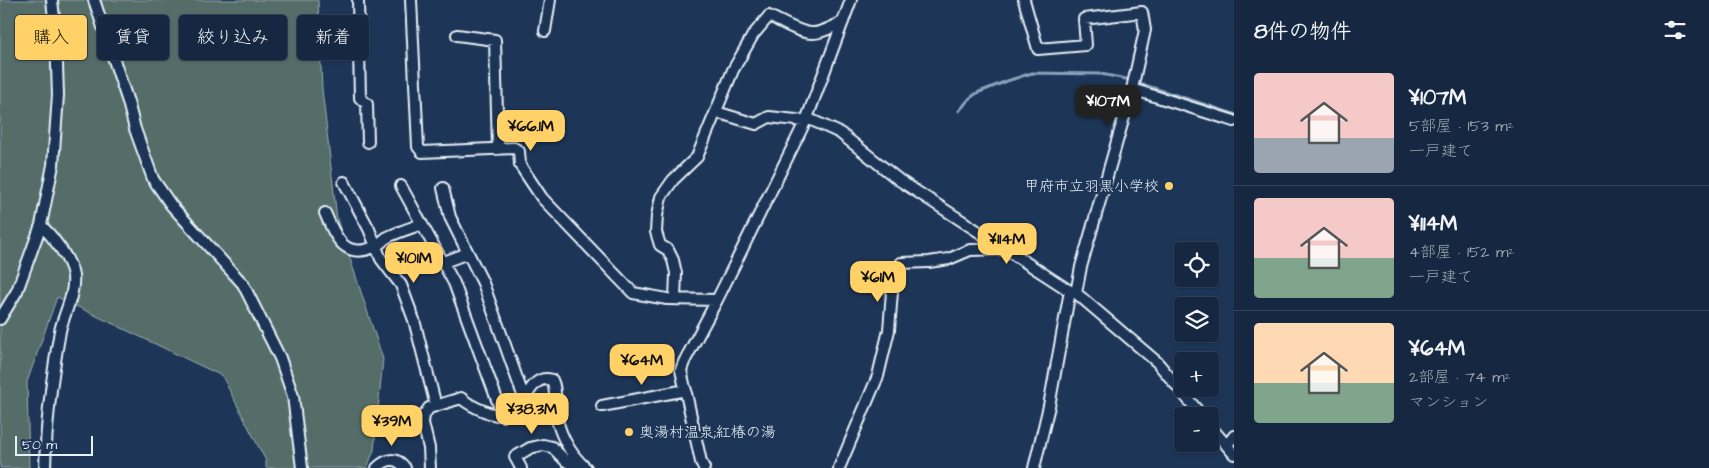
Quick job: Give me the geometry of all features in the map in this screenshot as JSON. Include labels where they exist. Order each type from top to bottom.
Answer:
[{"type":"street","points":[[0,319],[17,291],[40,225],[52,165],[58,95],[56,36],[52,0]]},
{"type":"street","points":[[94,0],[153,179],[171,205],[243,284],[280,358],[293,396],[302,468]]},
{"type":"street","points":[[358,0],[360,98],[367,104],[368,142]]},
{"type":"street","points":[[412,0],[418,147],[422,152],[514,148],[519,151],[520,165],[542,198],[633,293],[674,300],[717,300]]},
{"type":"street","points":[[545,31],[550,0]]},
{"type":"street","points":[[704,468],[701,462],[682,370],[684,362],[717,300],[806,120],[851,0]]},
{"type":"street","points":[[1024,0],[1038,48],[1086,45],[1084,19],[1142,12],[1145,30],[1132,89],[1073,292],[1034,468]]},
{"type":"street","points":[[674,300],[676,272],[674,260],[668,250],[660,245],[656,232],[661,197],[673,180],[697,157],[733,70],[753,35],[769,16],[812,34],[842,22]]},
{"type":"street","points":[[457,35],[495,40],[498,148]]},
{"type":"street","points":[[1132,89],[1234,121]]},
{"type":"street","points":[[716,112],[756,124],[769,117],[806,120],[840,133],[899,180],[1073,292],[1157,362],[1194,407]]},
{"type":"street","points":[[344,182],[369,229],[381,259],[401,285],[408,302],[436,406]]},
{"type":"street","points":[[401,186],[454,283],[503,416]]},
{"type":"street","points":[[443,188],[450,217],[483,283],[524,398]]},
{"type":"street","points":[[326,213],[342,244],[351,250],[370,249],[387,238],[422,224]]},
{"type":"street","points":[[40,225],[49,233],[64,253],[73,273],[74,287],[60,329],[45,468]]},
{"type":"street","points":[[839,468],[878,376],[889,330],[893,279],[901,263],[949,259],[970,250],[1007,250]]},
{"type":"street","points":[[444,262],[468,253]]},
{"type":"street","points":[[430,468],[429,448],[423,423],[424,415],[430,408],[460,398],[493,415],[508,416],[516,410],[529,391],[541,380],[547,378],[552,380],[555,385],[555,409],[563,438],[576,460],[586,468]]},
{"type":"street","points":[[602,406],[686,390]]},
{"type":"street","points":[[1219,436],[1234,454]]},
{"type":"street","points":[[1227,445],[1234,436]]},
{"type":"street","points":[[521,468],[515,457],[530,448],[544,446],[552,448],[576,468]]},
{"type":"street","points":[[376,468],[384,460],[394,459],[401,462],[405,468]]},
{"type":"green space","points":[[0,0],[318,0],[319,15],[297,15],[297,60],[321,60],[322,89],[337,219],[383,359],[374,450],[367,468],[266,468],[266,461],[222,376],[57,297],[27,382],[29,468],[0,468]]},
{"type":"waterway","points":[[959,111],[977,93],[1032,73],[1101,74],[1126,79],[1234,114]]},
{"type":"place","name":"甲府市立羽黒小学校","points":[[1169,186]]},
{"type":"place","name":"奥湯村温泉;紅椿の湯","points":[[629,432]]}]
